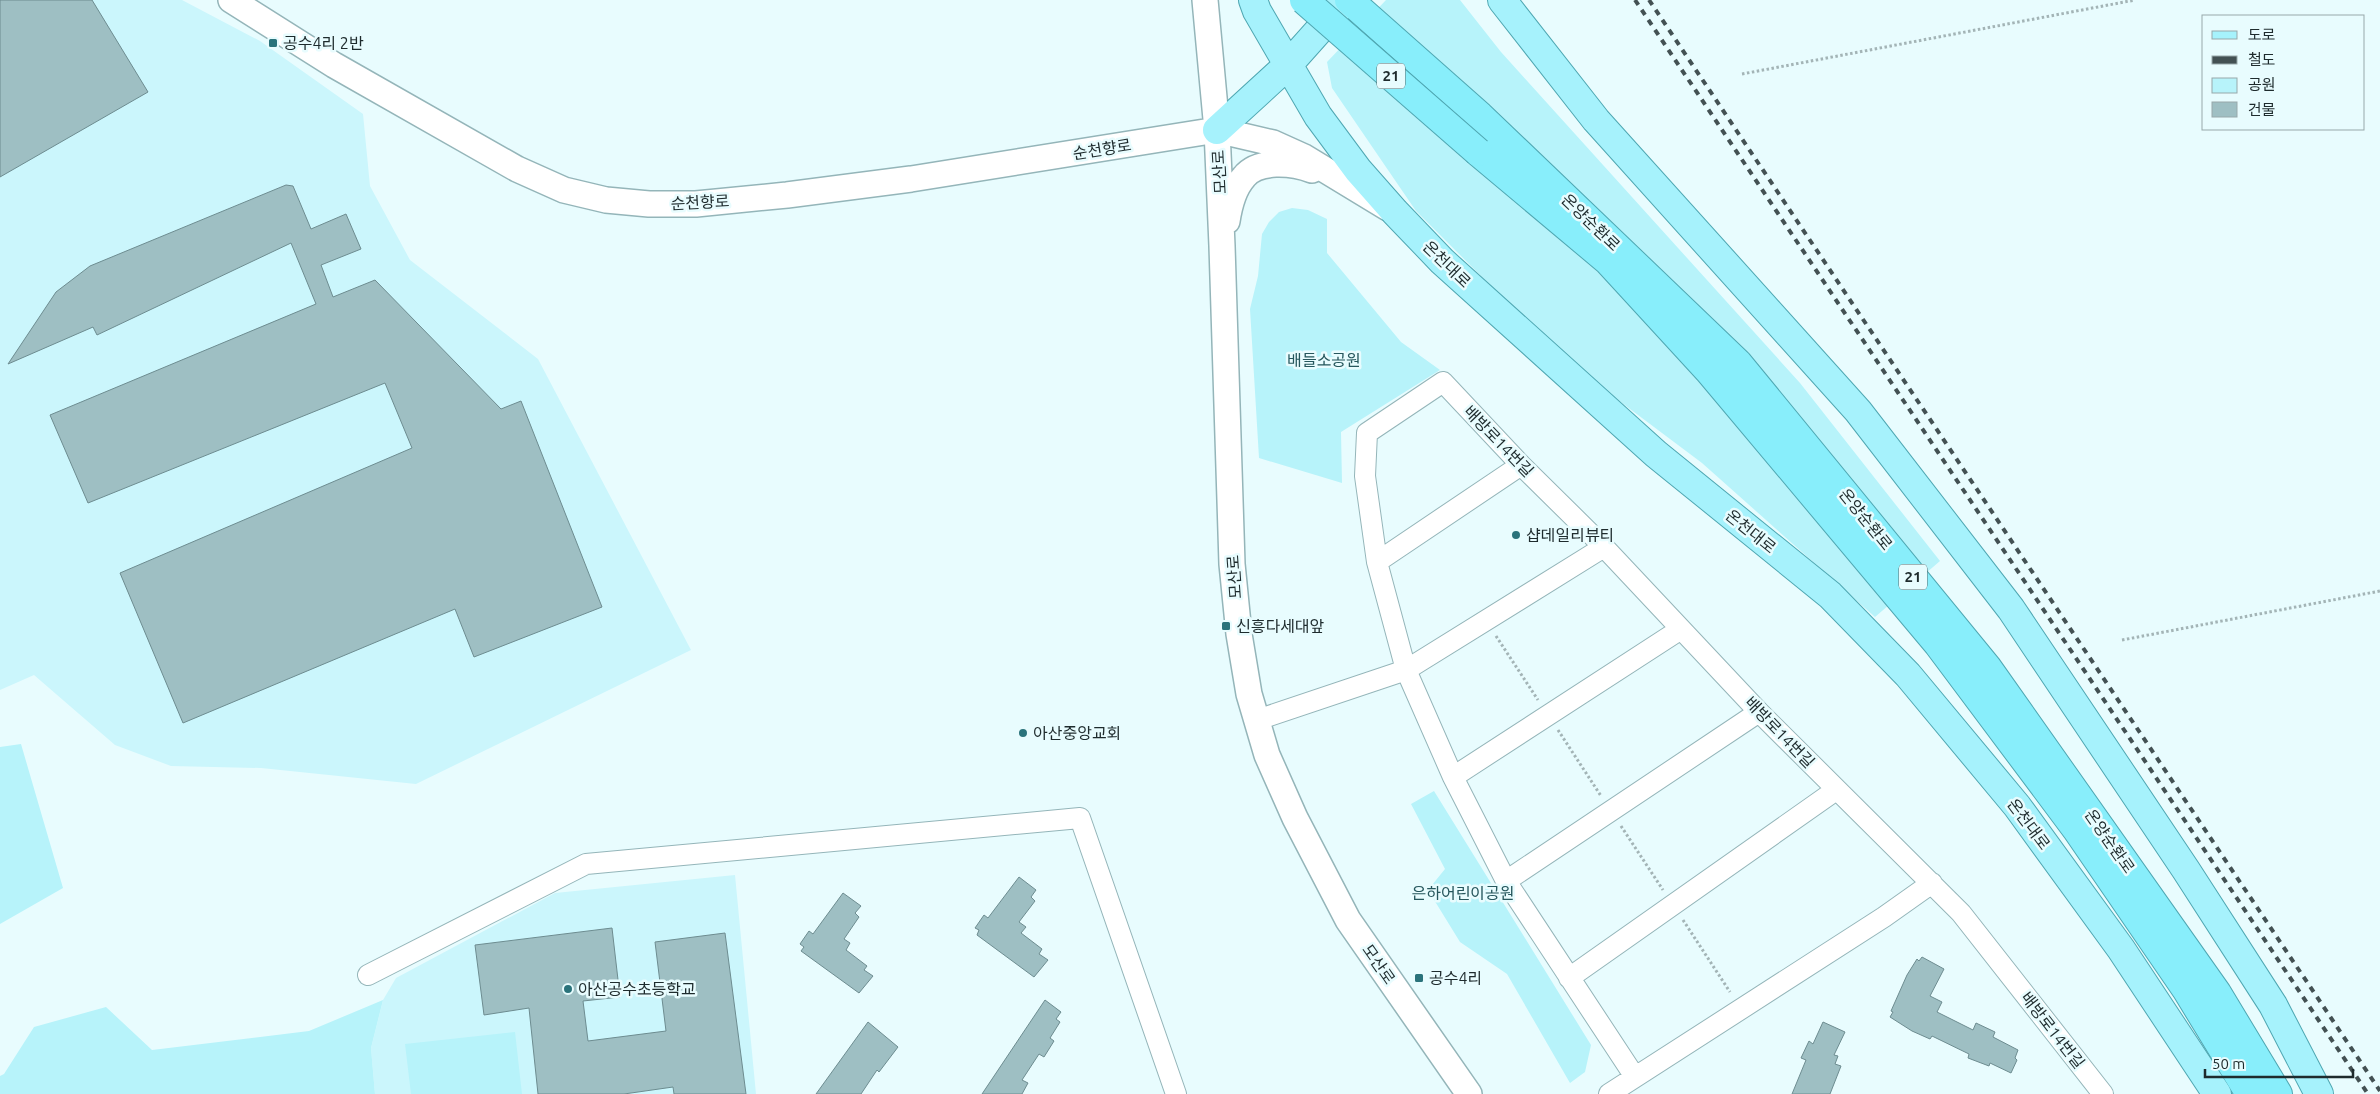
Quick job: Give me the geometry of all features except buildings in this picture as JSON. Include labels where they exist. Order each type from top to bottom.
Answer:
[{"type":"highway","name":"온양순환로","points":[[1304,0],[1478,152],[1608,261],[1709,371],[1938,644],[2077,830],[2186,989],[2250,1094]]},
{"type":"highway","name":"온양순환로","points":[[1347,0],[1480,116],[1738,363],[1987,667],[2217,993],[2278,1094]]},
{"type":"main road","name":"온천대로","points":[[1253,0],[1318,116],[1358,170],[1394,212],[1442,261],[1649,448],[1830,596],[1908,675],[2017,806],[2120,949],[2217,1094]]},
{"type":"main road","points":[[1217,130],[1288,65],[1347,0]]},
{"type":"main road","points":[[1502,0],[1596,120],[1858,411],[2011,609],[2180,861],[2273,1005],[2319,1094]]},
{"type":"street","name":"순천향로","points":[[231,0],[334,65],[517,169],[564,190],[606,200],[649,204],[696,204],[787,195],[912,179],[1217,130]]},
{"type":"street","name":"모산로","points":[[1205,0],[1217,130],[1232,564],[1239,634],[1249,694],[1266,755],[1291,809],[1348,920],[1470,1094]]},
{"type":"street","points":[[1217,130],[1273,143],[1304,156],[1338,180],[1394,212]]},
{"type":"street","points":[[1222,246],[1229,208],[1236,192],[1244,176],[1260,166],[1280,164],[1307,168],[1338,180]]},
{"type":"street","name":"배방로14번길","points":[[1377,562],[1365,476],[1367,433],[1443,382],[1759,712],[1961,913],[2103,1094]]},
{"type":"street","points":[[1522,465],[1377,562],[1406,670],[1453,777],[1506,881],[1635,1077]]},
{"type":"street","points":[[1256,720],[1406,670],[1604,548]]},
{"type":"street","points":[[1453,777],[1681,629]]},
{"type":"street","points":[[1506,881],[1759,712]]},
{"type":"street","points":[[1569,978],[1836,790]]},
{"type":"street","points":[[368,975],[586,864],[1080,818],[1176,1094]]},
{"type":"street","points":[[1609,1094],[1884,917],[1932,883]]},
{"type":"path","points":[[1742,74],[2135,0]]},
{"type":"path","points":[[2122,640],[2380,591]]},
{"type":"shaded area","points":[[0,0],[182,0],[260,41],[363,114],[370,186],[410,260],[538,359],[691,650],[416,784],[261,768],[171,766],[115,745],[34,675],[0,690]]},
{"type":"shaded area","name":"아산공수초등학교","points":[[735,875],[756,1094],[375,1094],[371,1048],[383,1000],[396,978],[555,893]]},
{"type":"green space","points":[[1386,0],[1460,0],[1501,52],[1800,383],[1940,561],[1875,617],[1702,463],[1614,397],[1506,301],[1416,211],[1332,88],[1327,62]]},
{"type":"green space","name":"배들소공원","points":[[1292,208],[1308,210],[1327,219],[1327,253],[1401,342],[1440,370],[1341,432],[1342,483],[1259,458],[1250,309],[1258,276],[1262,234],[1269,222],[1279,212]]},
{"type":"green space","points":[[21,744],[63,888],[0,924],[0,747]]},
{"type":"green space","name":"은하어린이공원","points":[[1434,791],[1591,1045],[1585,1072],[1570,1083],[1507,974],[1460,942],[1428,890],[1445,869],[1411,804]]},
{"type":"green space","points":[[383,1000],[371,1048],[375,1094],[0,1094],[0,1076],[4,1074],[34,1027],[106,1007],[152,1050],[309,1031]]},
{"type":"green space","points":[[515,1032],[522,1094],[411,1094],[405,1044]]},
{"type":"railway","points":[[1635,0],[2368,1094]]},
{"type":"railway","points":[[1649,0],[2380,1091]]},
{"type":"place","name":"공수4리 2반","points":[[273,43]]},
{"type":"place","name":"샵데일리뷰티","points":[[1516,535]]},
{"type":"place","name":"신흥다세대앞","points":[[1226,626]]},
{"type":"place","name":"아산중앙교회","points":[[1023,733]]},
{"type":"place","name":"공수4리","points":[[1419,978]]},
{"type":"place","name":"아산공수초등학교","points":[[568,989]]}]
